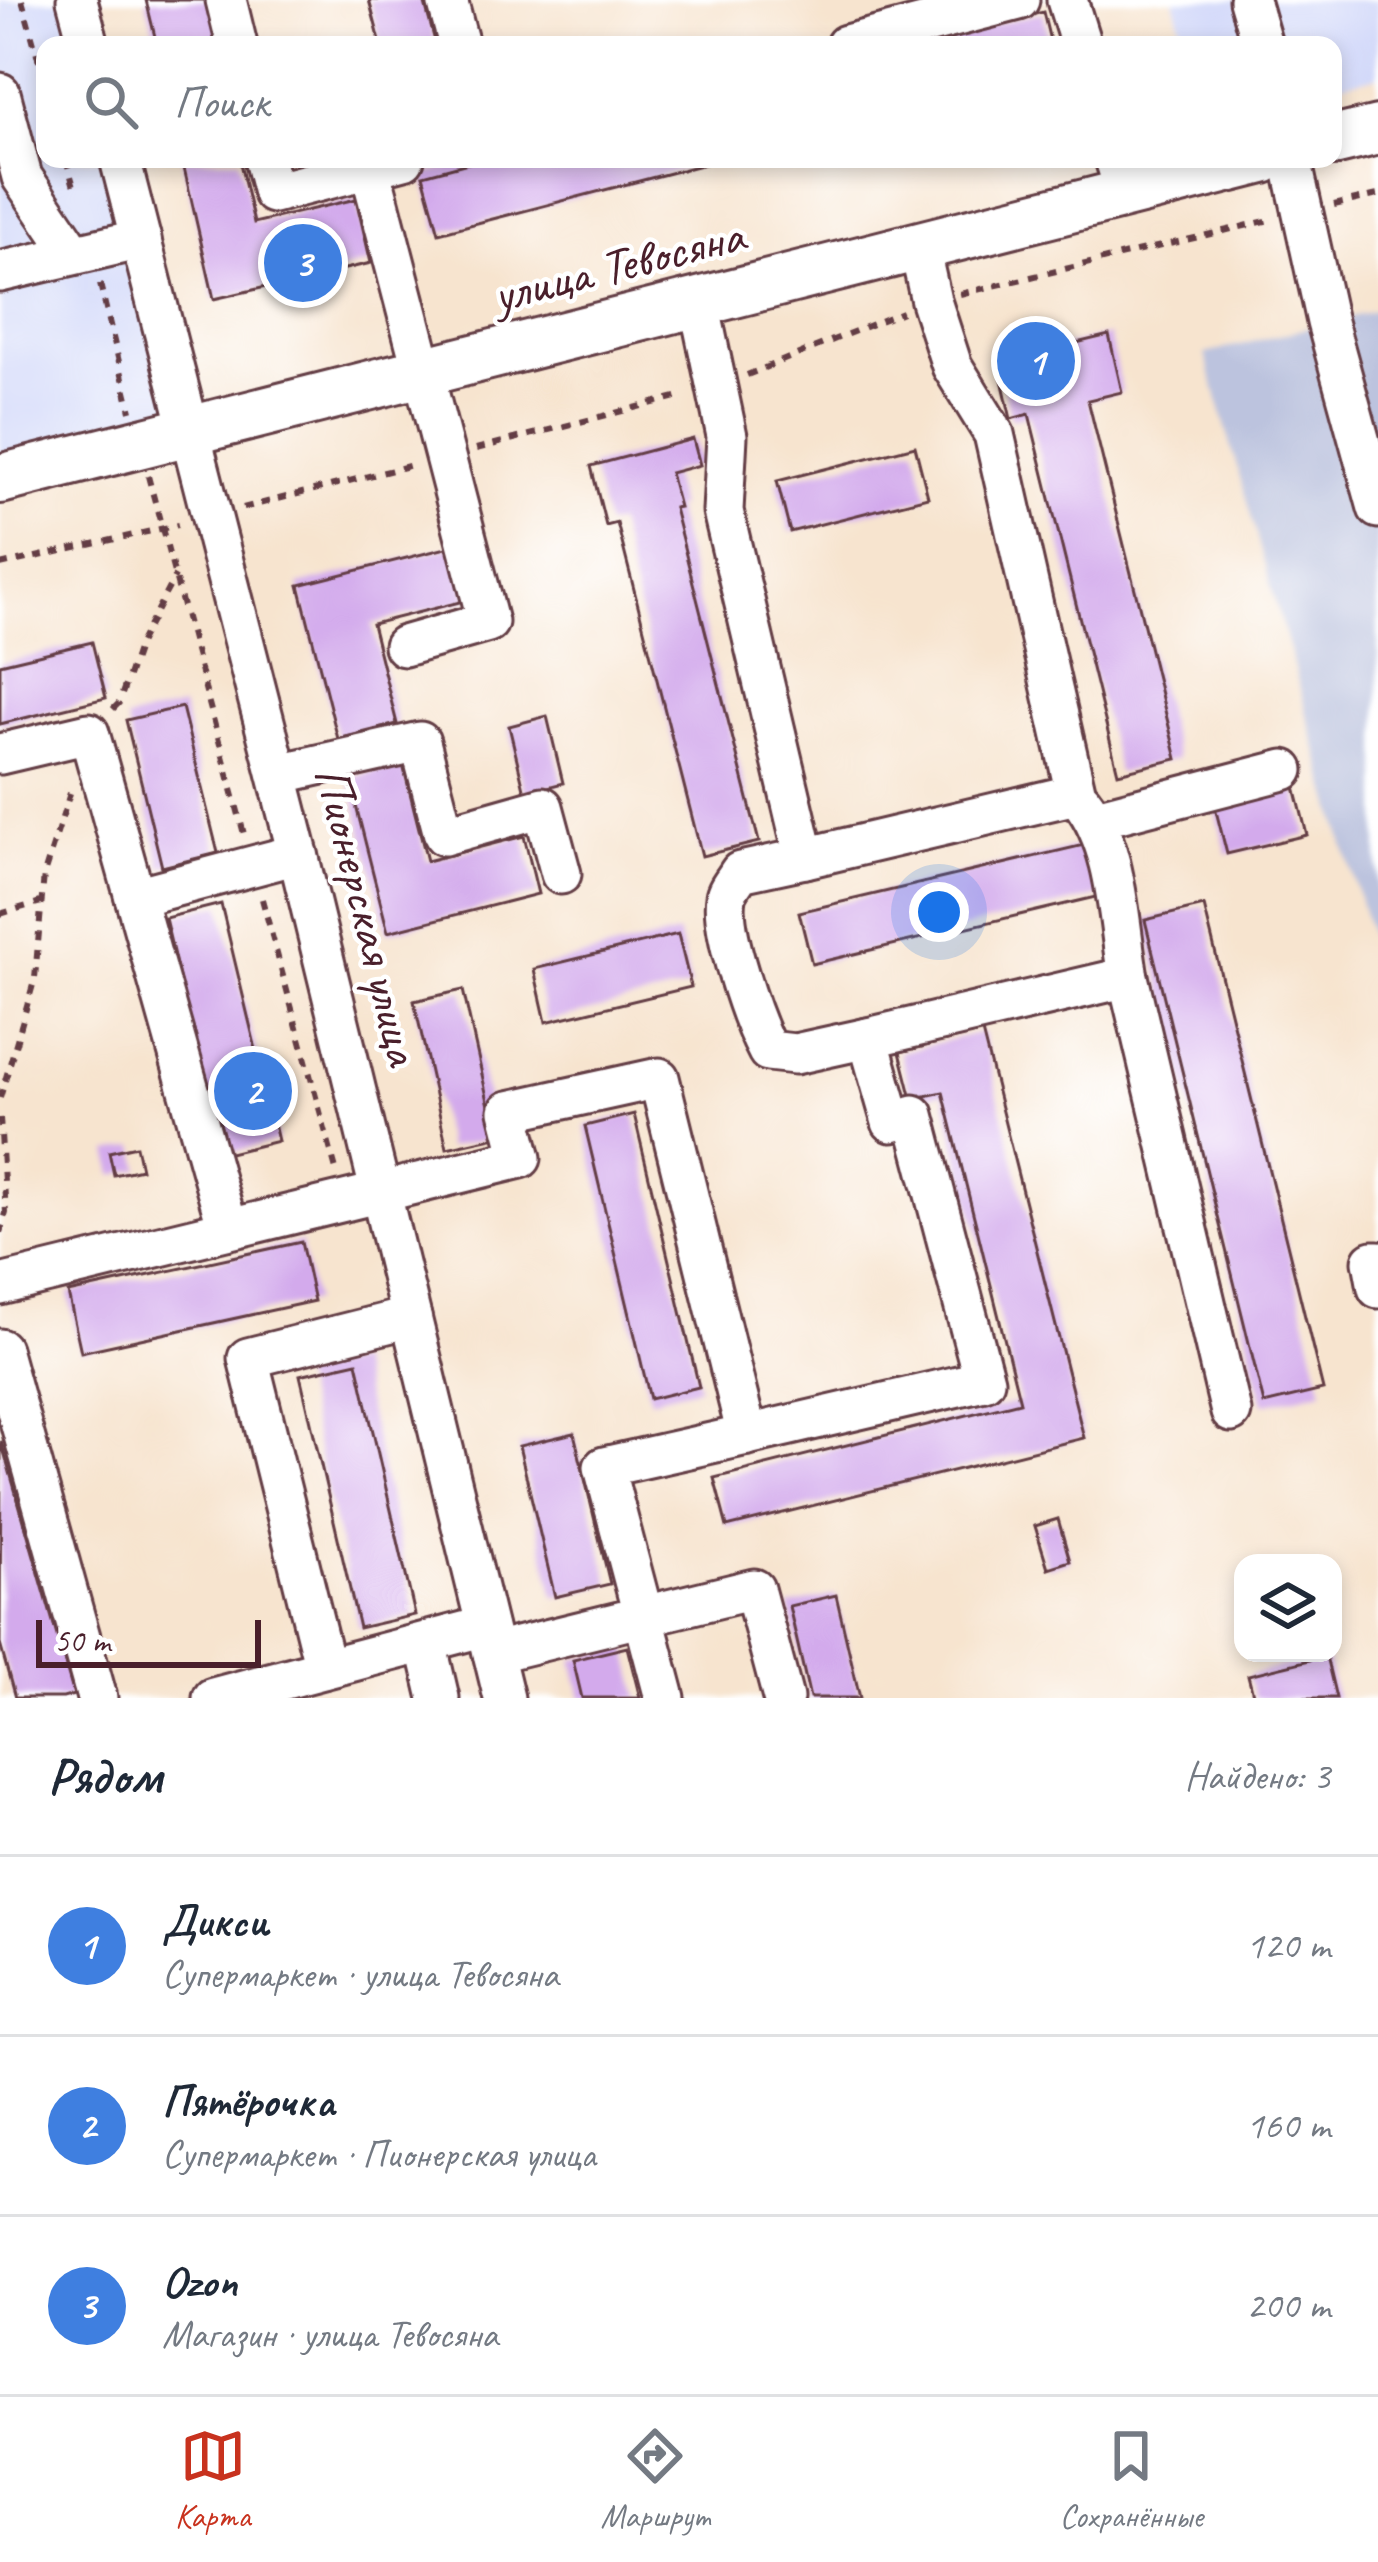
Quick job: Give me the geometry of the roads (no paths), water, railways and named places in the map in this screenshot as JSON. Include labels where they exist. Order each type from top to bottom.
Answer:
[{"type":"main road","points":[[1342,139],[1378,130]]},
{"type":"main road","name":"улица Тевосяна","points":[[0,479],[919,247],[1120,176],[1187,168]]},
{"type":"street","points":[[77,0],[87,36]]},
{"type":"street","points":[[226,0],[235,36]]},
{"type":"street","points":[[447,0],[457,36]]},
{"type":"street","points":[[872,36],[952,8],[1019,0]]},
{"type":"street","points":[[1067,0],[1078,36]]},
{"type":"street","points":[[1249,0],[1259,36]]},
{"type":"street","points":[[0,93],[22,177],[82,252]]},
{"type":"street","name":"Пионерская улица","points":[[122,168],[298,854],[363,1197],[411,1317],[504,1698]]},
{"type":"street","points":[[267,168],[273,193],[368,168]]},
{"type":"street","points":[[388,168],[424,372],[488,622],[404,646]]},
{"type":"street","points":[[1293,168],[1378,508]]},
{"type":"street","points":[[0,272],[142,239]]},
{"type":"street","points":[[919,247],[952,366],[994,434],[1086,807],[1116,891],[1128,977],[1231,1412]]},
{"type":"street","points":[[699,303],[727,436],[723,511],[805,858]]},
{"type":"street","points":[[0,754],[88,733],[228,1229]]},
{"type":"street","points":[[278,775],[420,742],[444,836],[543,808],[561,874]]},
{"type":"street","points":[[1128,977],[795,1054],[768,1051],[753,1022],[731,938],[726,896],[740,872],[1284,770]]},
{"type":"street","points":[[135,897],[298,854]]},
{"type":"street","points":[[665,1698],[604,1467],[984,1380],[914,1115],[892,1122],[868,1038]]},
{"type":"street","points":[[0,1285],[521,1158],[509,1111],[659,1078],[747,1435]]},
{"type":"street","points":[[1378,1261],[1373,1261],[1378,1288]]},
{"type":"street","points":[[325,1668],[248,1358],[411,1317]]},
{"type":"street","points":[[0,1349],[97,1698]]},
{"type":"street","points":[[213,1698],[426,1643],[489,1639],[644,1616],[754,1588],[783,1698]]},
{"type":"street","points":[[426,1643],[439,1698]]},
{"type":"place","name":"Ozon","points":[[303,263]]},
{"type":"place","name":"Дикси","points":[[1036,361]]},
{"type":"place","name":"Пятёрочка","points":[[253,1091]]}]
